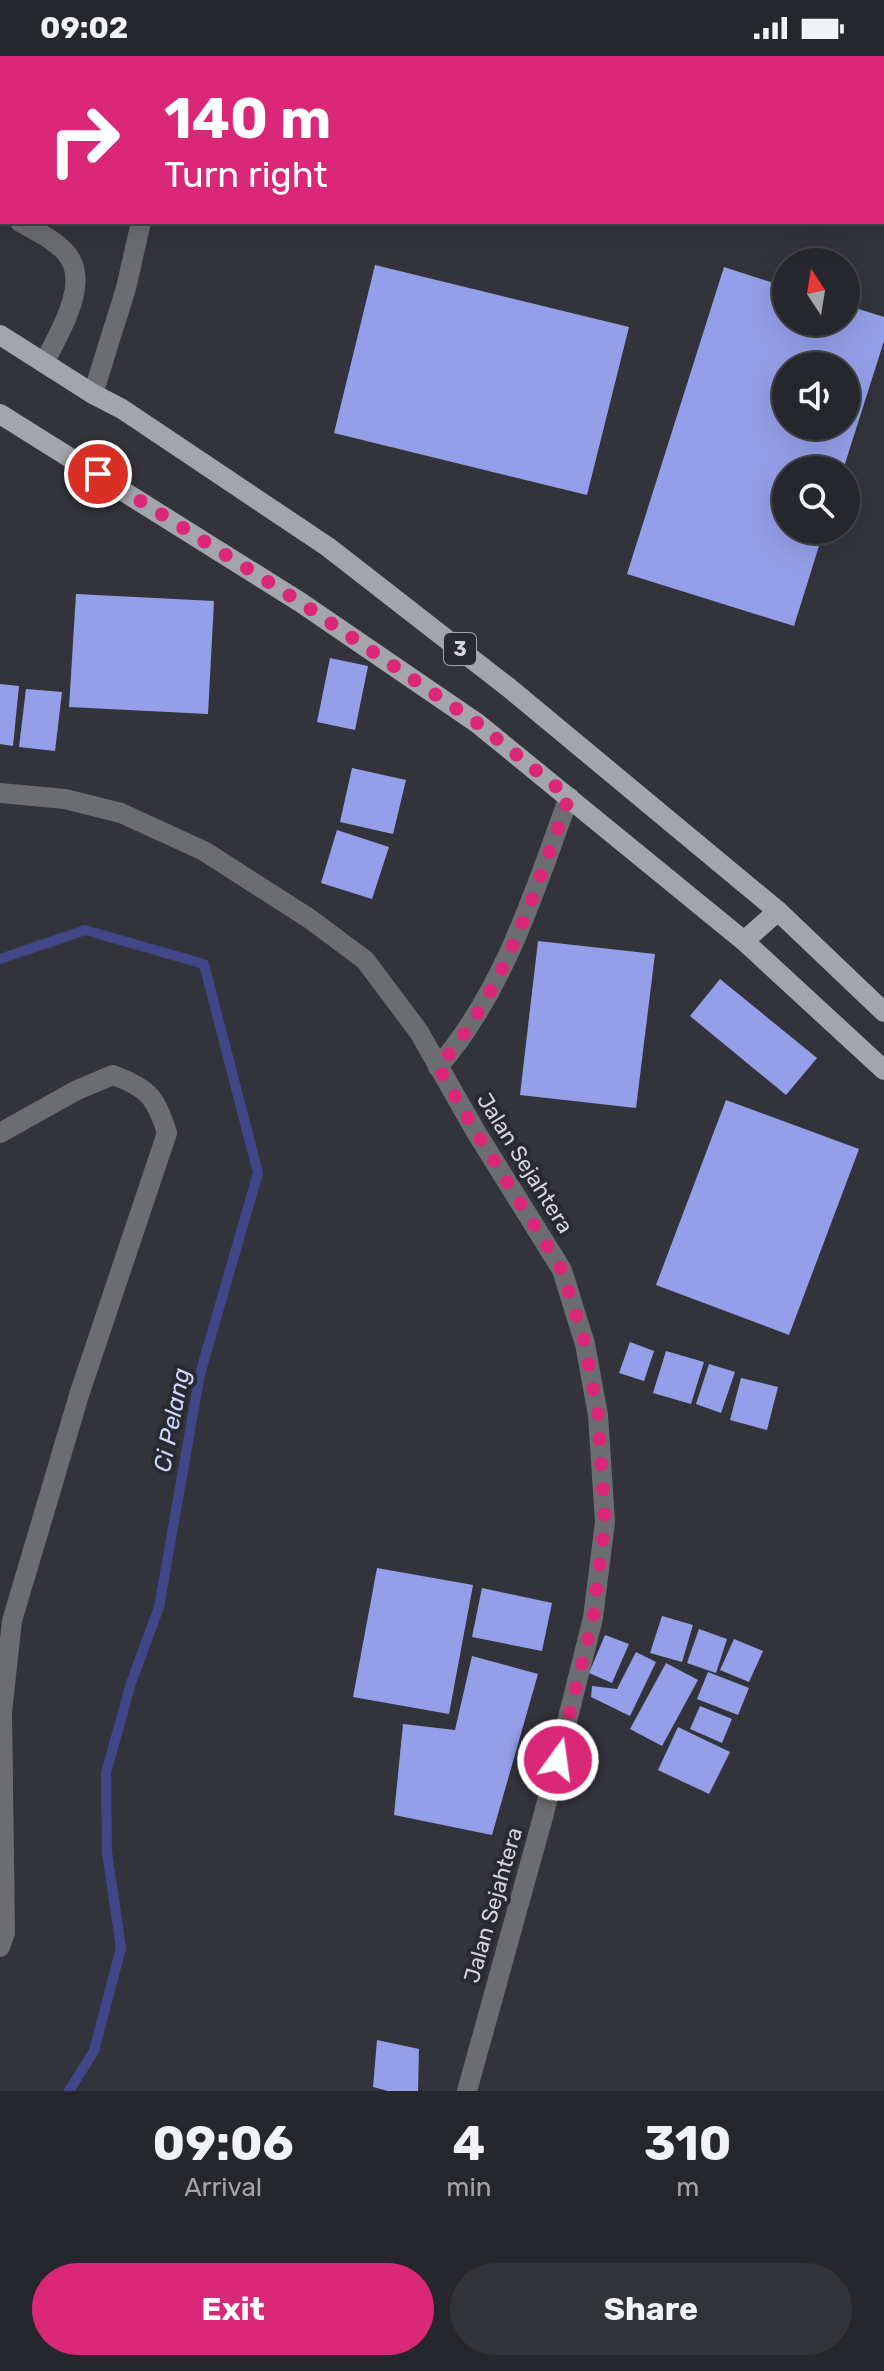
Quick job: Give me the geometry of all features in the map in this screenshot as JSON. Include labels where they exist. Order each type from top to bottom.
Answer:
[{"type":"main road","name":"3","points":[[0,335],[122,409],[328,547],[508,687],[778,911],[884,1012]]},
{"type":"main road","name":"3","points":[[0,414],[300,602],[477,723],[744,941],[884,1070]]},
{"type":"main road","points":[[744,941],[778,911]]},
{"type":"street","points":[[23,224],[68,255],[76,271],[71,310],[44,363]]},
{"type":"street","points":[[93,394],[126,288],[141,224]]},
{"type":"street","name":"Jalan Sejahtera","points":[[0,793],[65,799],[121,813],[204,851],[310,919],[365,960],[419,1032],[476,1132],[562,1270],[585,1344],[598,1415],[605,1522],[593,1618],[543,1817],[467,2091]]},
{"type":"street","points":[[438,1067],[463,1038],[520,931],[569,797]]},
{"type":"street","points":[[0,1133],[77,1090],[113,1075],[139,1085],[159,1107],[167,1133],[79,1395],[12,1621],[2,1712],[5,1933],[0,1947]]},
{"type":"building","points":[[375,265],[629,327],[587,495],[334,433]]},
{"type":"building","points":[[724,267],[772,282],[772,336],[860,336],[860,309],[884,317],[884,341],[860,417],[860,352],[772,352],[772,440],[853,440],[847,456],[772,456],[772,544],[820,544],[794,626],[627,574]]},
{"type":"building","points":[[76,594],[214,601],[208,714],[69,707]]},
{"type":"building","points":[[330,658],[368,666],[355,730],[317,722]]},
{"type":"building","points":[[0,684],[19,686],[13,746],[0,744]]},
{"type":"building","points":[[26,689],[62,692],[55,751],[19,747]]},
{"type":"building","points":[[352,768],[406,780],[393,834],[340,822]]},
{"type":"building","points":[[337,830],[389,847],[372,899],[321,883]]},
{"type":"building","points":[[538,941],[655,954],[636,1108],[520,1095]]},
{"type":"building","points":[[720,979],[817,1058],[786,1095],[690,1016]]},
{"type":"building","points":[[726,1100],[859,1149],[789,1335],[656,1285]]},
{"type":"building","points":[[630,1342],[654,1351],[644,1381],[619,1373]]},
{"type":"building","points":[[666,1351],[704,1362],[691,1404],[653,1393]]},
{"type":"building","points":[[709,1364],[735,1372],[721,1413],[696,1404]]},
{"type":"building","points":[[741,1378],[778,1387],[767,1430],[730,1420]]},
{"type":"building","points":[[377,1568],[473,1585],[449,1714],[353,1697]]},
{"type":"building","points":[[482,1588],[552,1603],[542,1651],[472,1637]]},
{"type":"building","points":[[662,1616],[693,1625],[682,1662],[650,1653]]},
{"type":"building","points":[[699,1629],[727,1639],[716,1673],[687,1663]]},
{"type":"building","points":[[605,1635],[629,1644],[612,1683],[589,1673]]},
{"type":"building","points":[[734,1639],[763,1651],[749,1682],[720,1670]]},
{"type":"building","points":[[636,1652],[656,1662],[630,1716],[591,1697],[592,1686],[617,1689]]},
{"type":"building","points":[[472,1656],[538,1674],[492,1835],[394,1815],[403,1724],[455,1730]]},
{"type":"building","points":[[666,1663],[698,1680],[662,1746],[630,1729]]},
{"type":"building","points":[[708,1672],[749,1688],[738,1715],[697,1699]]},
{"type":"building","points":[[700,1706],[732,1719],[722,1743],[690,1729]]},
{"type":"building","points":[[678,1727],[730,1752],[709,1794],[658,1770]]},
{"type":"building","points":[[377,2040],[419,2049],[418,2091],[388,2091],[373,2087]]},
{"type":"waterway","name":"Ci Pelang","points":[[0,959],[85,930],[204,964],[258,1173],[200,1374],[159,1607],[131,1683],[106,1773],[107,1852],[121,1948],[94,2051],[69,2091]]},
{"type":"route","points":[[98,474],[300,602],[477,723],[569,797],[520,931],[463,1038],[438,1067],[562,1270],[585,1344],[598,1415],[605,1522],[593,1618],[558,1760]]}]
